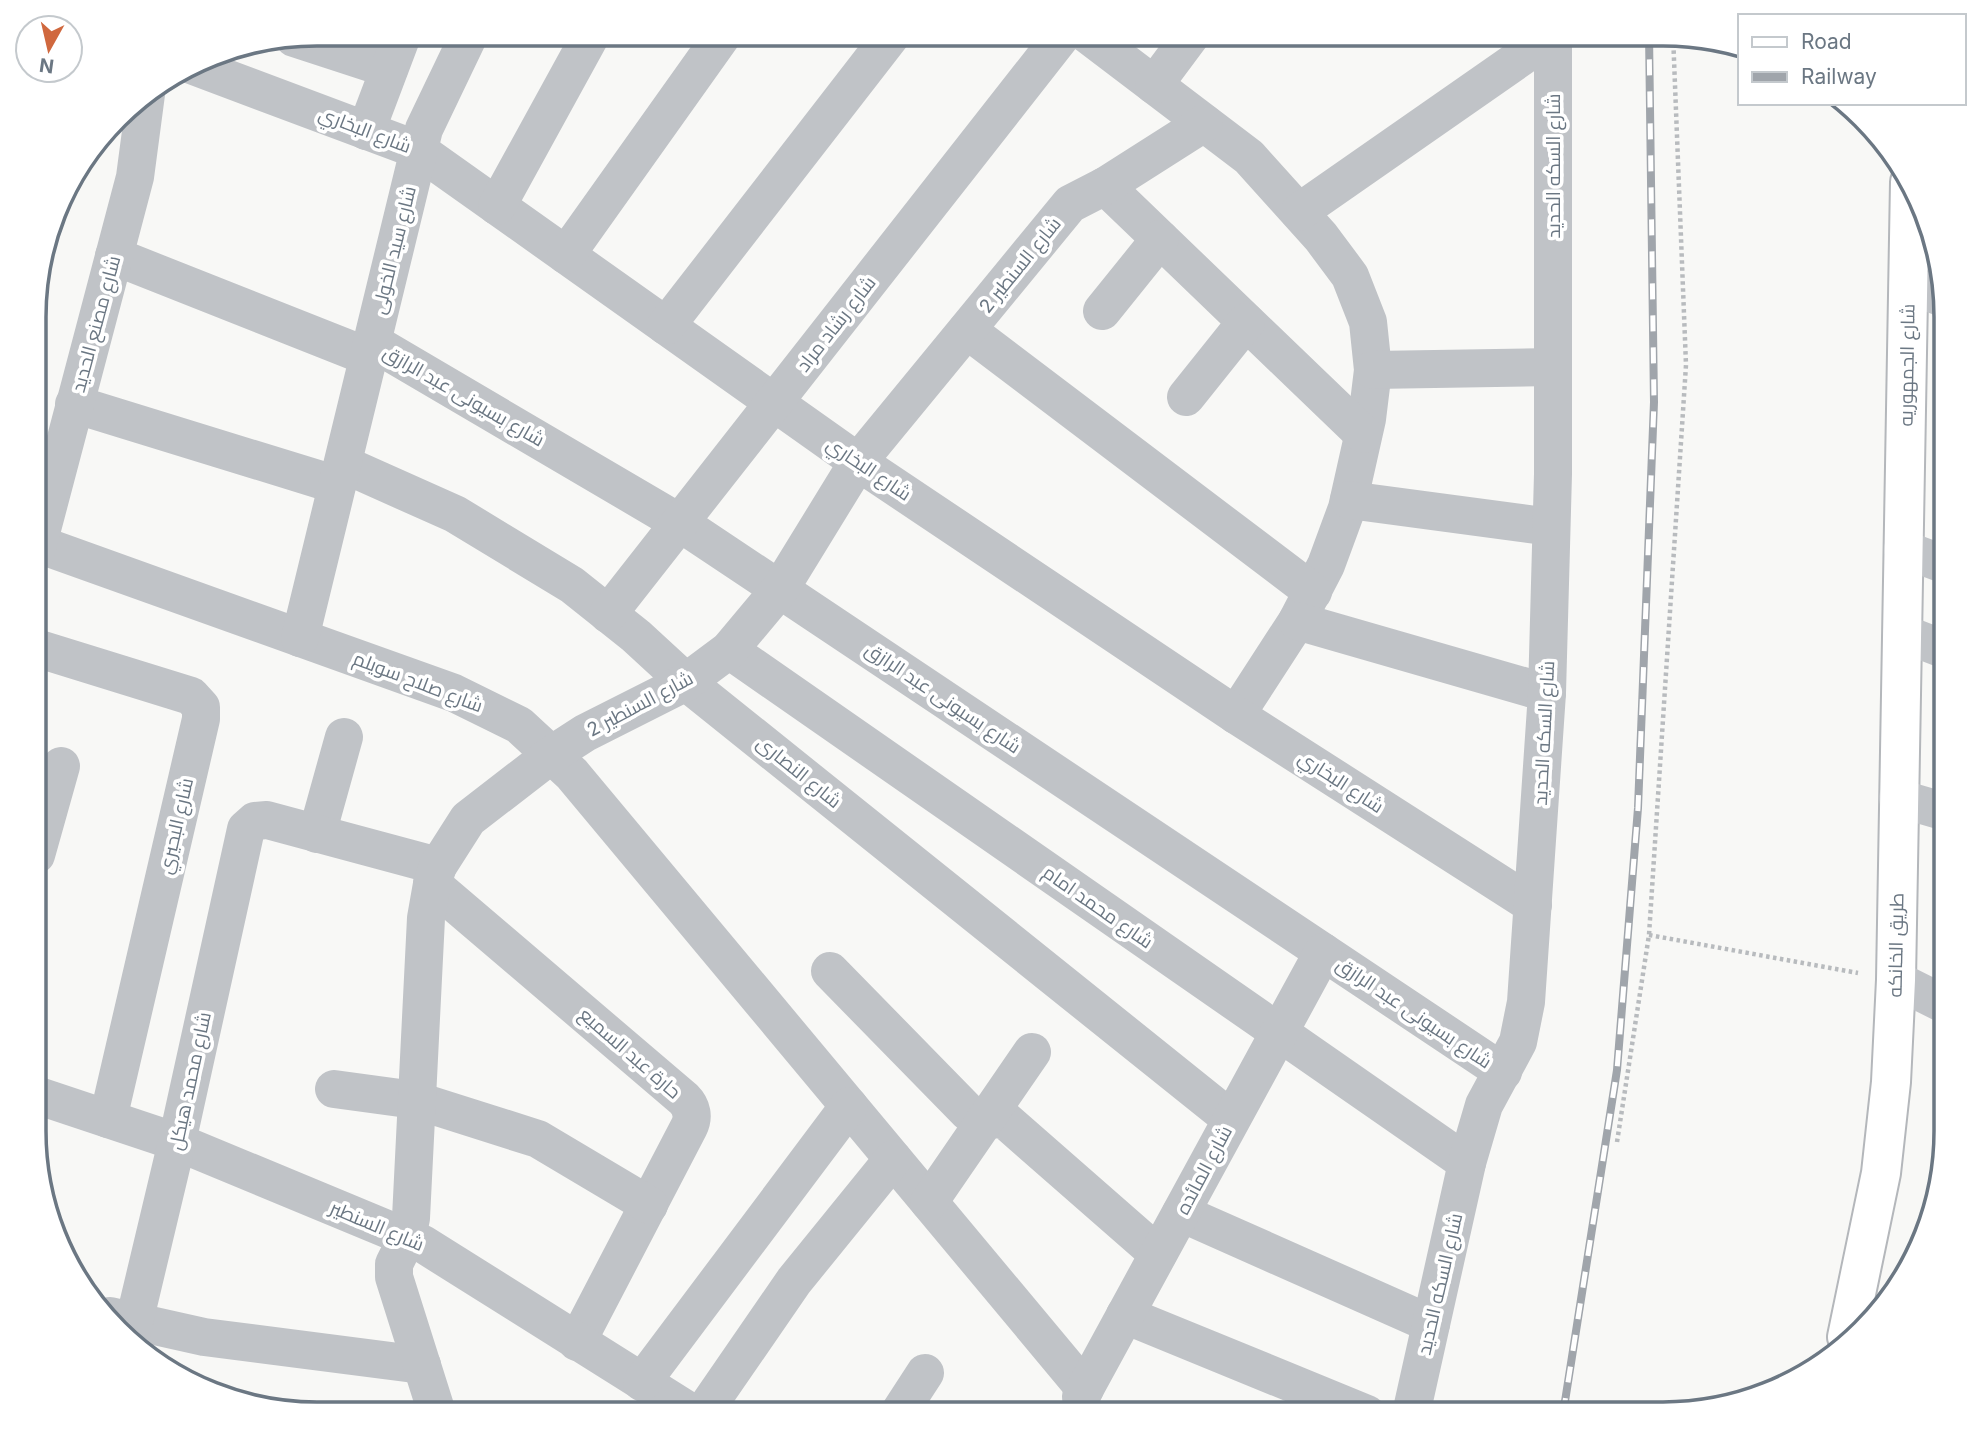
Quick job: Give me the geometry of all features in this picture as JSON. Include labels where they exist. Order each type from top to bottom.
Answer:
[{"type":"main road","name":"شارع الجمهوريه","points":[[1903,549],[1910,203]]},
{"type":"main road","name":"طريق الخانكه","points":[[1859,1318],[1881,1173],[1891,1082],[1896,980],[1903,549]]},
{"type":"street","points":[[319,46],[389,69]]},
{"type":"street","points":[[366,131],[398,46]]},
{"type":"street","name":"شارع سيد الخولى","points":[[300,638],[418,150],[424,129],[464,46]]},
{"type":"street","points":[[498,206],[585,46]]},
{"type":"street","points":[[566,255],[714,46]]},
{"type":"street","points":[[666,326],[883,46]]},
{"type":"street","name":"شارع رشاد مراد","points":[[608,614],[1054,46]]},
{"type":"street","points":[[1103,46],[1249,157],[1321,236],[1350,276],[1368,322],[1373,370],[1349,500],[1326,565],[1305,606],[1236,715]]},
{"type":"street","points":[[1154,85],[1183,46]]},
{"type":"street","points":[[1299,212],[1537,46]]},
{"type":"street","name":"شارع السكه الحديد","points":[[1414,1402],[1467,1163],[1484,1105],[1518,1042],[1526,1002],[1547,692],[1553,367],[1553,46]]},
{"type":"street","name":"شارع البخاري","points":[[204,70],[418,150],[858,462],[1236,715],[1533,905]]},
{"type":"street","name":"شارع مصنع الحديد","points":[[46,513],[135,177],[144,108]]},
{"type":"street","name":"شارع السنطير 2","points":[[434,1402],[394,1277],[394,1264],[407,1238],[411,1218],[426,918],[435,875],[468,819],[551,755],[585,733],[686,682],[729,650],[780,589],[858,462],[1070,204],[1105,186],[1204,123]]},
{"type":"street","points":[[1105,186],[1363,434]]},
{"type":"street","points":[[1102,311],[1160,239]]},
{"type":"street","name":"شارع بسيونى عبد الرازق","points":[[114,256],[370,349],[680,523],[1503,1072]]},
{"type":"street","points":[[1908,285],[1933,294]]},
{"type":"street","points":[[1186,397],[1246,322]]},
{"type":"street","points":[[967,330],[1305,606],[1547,692]]},
{"type":"street","points":[[1373,370],[1553,367]]},
{"type":"street","name":"شارع النصارى","points":[[74,404],[340,474],[455,514],[572,585],[686,682],[1231,1119]]},
{"type":"street","points":[[1349,500],[1551,527]]},
{"type":"street","points":[[1903,549],[1934,561]]},
{"type":"street","name":"شارع صلاح سويلم","points":[[46,551],[454,693],[519,725],[572,774],[893,1158],[1085,1401]]},
{"type":"street","points":[[1902,634],[1934,646]]},
{"type":"street","name":"شارع محمد امام","points":[[729,650],[1467,1163]]},
{"type":"street","name":"شارع البحيري","points":[[46,651],[191,696],[201,707],[198,732],[108,1119]]},
{"type":"street","points":[[344,737],[317,834],[435,875]]},
{"type":"street","points":[[46,819],[61,766]]},
{"type":"street","points":[[1898,798],[1934,808]]},
{"type":"street","name":"شارع محمد هيكل","points":[[125,1322],[177,1142],[244,834],[250,824],[267,820],[317,834]]},
{"type":"street","name":"حارة عبد السميع","points":[[435,875],[689,1104],[692,1121],[577,1342]]},
{"type":"street","name":"شارع المائده","points":[[1085,1401],[1125,1315],[1323,952]]},
{"type":"street","points":[[831,971],[968,1112],[986,1119],[1005,1120],[1158,1254]]},
{"type":"street","points":[[1896,980],[1934,999]]},
{"type":"street","points":[[929,1202],[1032,1052]]},
{"type":"street","points":[[334,1089],[415,1100],[538,1139],[649,1205]]},
{"type":"street","name":"شارع السنطير","points":[[46,1098],[177,1142],[423,1244],[674,1402]]},
{"type":"street","points":[[642,1382],[849,1106]]},
{"type":"street","points":[[711,1402],[794,1281],[893,1158]]},
{"type":"street","points":[[1181,1213],[1431,1324]]},
{"type":"street","points":[[1125,1315],[1338,1402]]},
{"type":"street","points":[[129,1326],[422,1365]]},
{"type":"street","points":[[906,1402],[925,1373]]},
{"type":"path","points":[[1617,1142],[1649,935],[1686,365],[1673,46]]},
{"type":"path","points":[[1649,935],[1896,980]]},
{"type":"railway","points":[[1565,1402],[1617,1070],[1638,808],[1654,402],[1649,46]]}]
